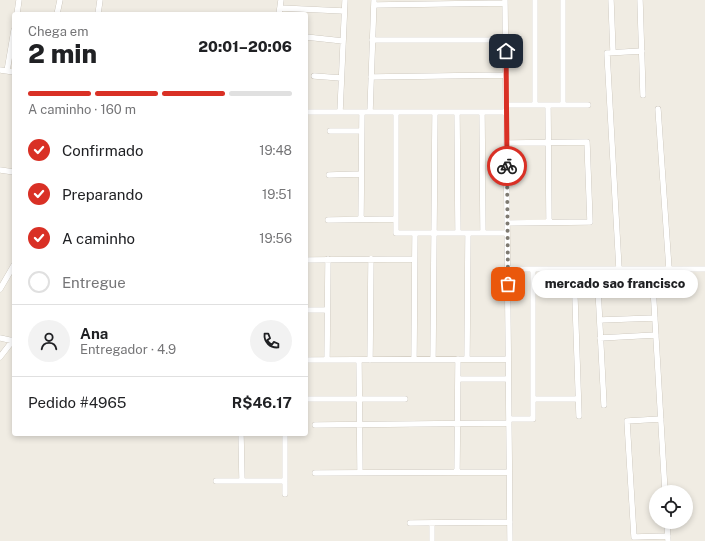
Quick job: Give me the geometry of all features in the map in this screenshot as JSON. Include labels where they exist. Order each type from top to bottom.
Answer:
[{"type":"street","points":[[17,12],[19,0]]},
{"type":"street","points":[[57,12],[60,0]]},
{"type":"street","points":[[98,12],[100,0]]},
{"type":"street","points":[[281,0],[279,11],[344,11]]},
{"type":"street","points":[[340,112],[344,0]]},
{"type":"street","points":[[535,0],[535,105]]},
{"type":"street","points":[[563,0],[563,105]]},
{"type":"street","points":[[611,0],[613,52]]},
{"type":"street","points":[[640,0],[643,95]]},
{"type":"street","points":[[370,112],[374,3],[505,1],[510,541]]},
{"type":"street","points":[[308,38],[343,41]]},
{"type":"street","points":[[372,40],[506,40]]},
{"type":"street","points":[[7,71],[12,42]]},
{"type":"street","points":[[619,269],[608,105],[607,53],[642,51]]},
{"type":"street","points":[[0,70],[12,72]]},
{"type":"street","points":[[371,77],[506,75]]},
{"type":"street","points":[[314,76],[342,78]]},
{"type":"street","points":[[506,105],[588,105]]},
{"type":"street","points":[[548,105],[549,222]]},
{"type":"street","points":[[658,110],[668,269]]},
{"type":"street","points":[[308,112],[506,112]]},
{"type":"street","points":[[361,219],[362,112]]},
{"type":"street","points":[[396,112],[396,233],[507,233]]},
{"type":"street","points":[[433,359],[435,112]]},
{"type":"street","points":[[457,112],[458,233]]},
{"type":"street","points":[[482,112],[483,233]]},
{"type":"street","points":[[330,131],[362,131]]},
{"type":"street","points":[[507,143],[587,142],[590,222],[507,223]]},
{"type":"street","points":[[0,170],[12,172]]},
{"type":"street","points":[[329,175],[361,174]]},
{"type":"street","points":[[328,220],[396,219]]},
{"type":"street","points":[[414,359],[415,233]]},
{"type":"street","points":[[467,359],[468,233]]},
{"type":"street","points":[[308,260],[414,258]]},
{"type":"street","points":[[370,360],[371,259]]},
{"type":"street","points":[[327,360],[328,260]]},
{"type":"street","points":[[0,289],[12,268]]},
{"type":"street","points":[[508,269],[705,269]]},
{"type":"street","points":[[315,425],[458,424],[533,419],[533,269]]},
{"type":"street","points":[[574,269],[579,416]]},
{"type":"street","points":[[597,269],[604,405]]},
{"type":"street","points":[[652,269],[665,485]]},
{"type":"street","points":[[308,310],[328,310]]},
{"type":"street","points":[[600,320],[655,318]]},
{"type":"street","points":[[600,338],[656,335]]},
{"type":"street","points":[[0,338],[12,340]]},
{"type":"street","points":[[0,357],[12,342]]},
{"type":"street","points":[[458,359],[458,472]]},
{"type":"street","points":[[308,360],[508,359]]},
{"type":"street","points":[[358,360],[360,473]]},
{"type":"street","points":[[458,379],[508,379]]},
{"type":"street","points":[[308,399],[405,399]]},
{"type":"street","points":[[533,399],[578,399]]},
{"type":"street","points":[[661,419],[627,421],[634,537],[668,538]]},
{"type":"street","points":[[241,436],[242,480]]},
{"type":"street","points":[[285,436],[285,494]]},
{"type":"street","points":[[315,474],[509,472]]},
{"type":"street","points":[[216,481],[285,481]]},
{"type":"street","points":[[410,523],[510,522]]},
{"type":"street","points":[[432,523],[432,541]]},
{"type":"way so far","points":[[507,166],[508,284]]},
{"type":"place","name":"mercado sao francisco","points":[[508,284]]},
{"type":"route","points":[[506,51],[507,166]]}]
